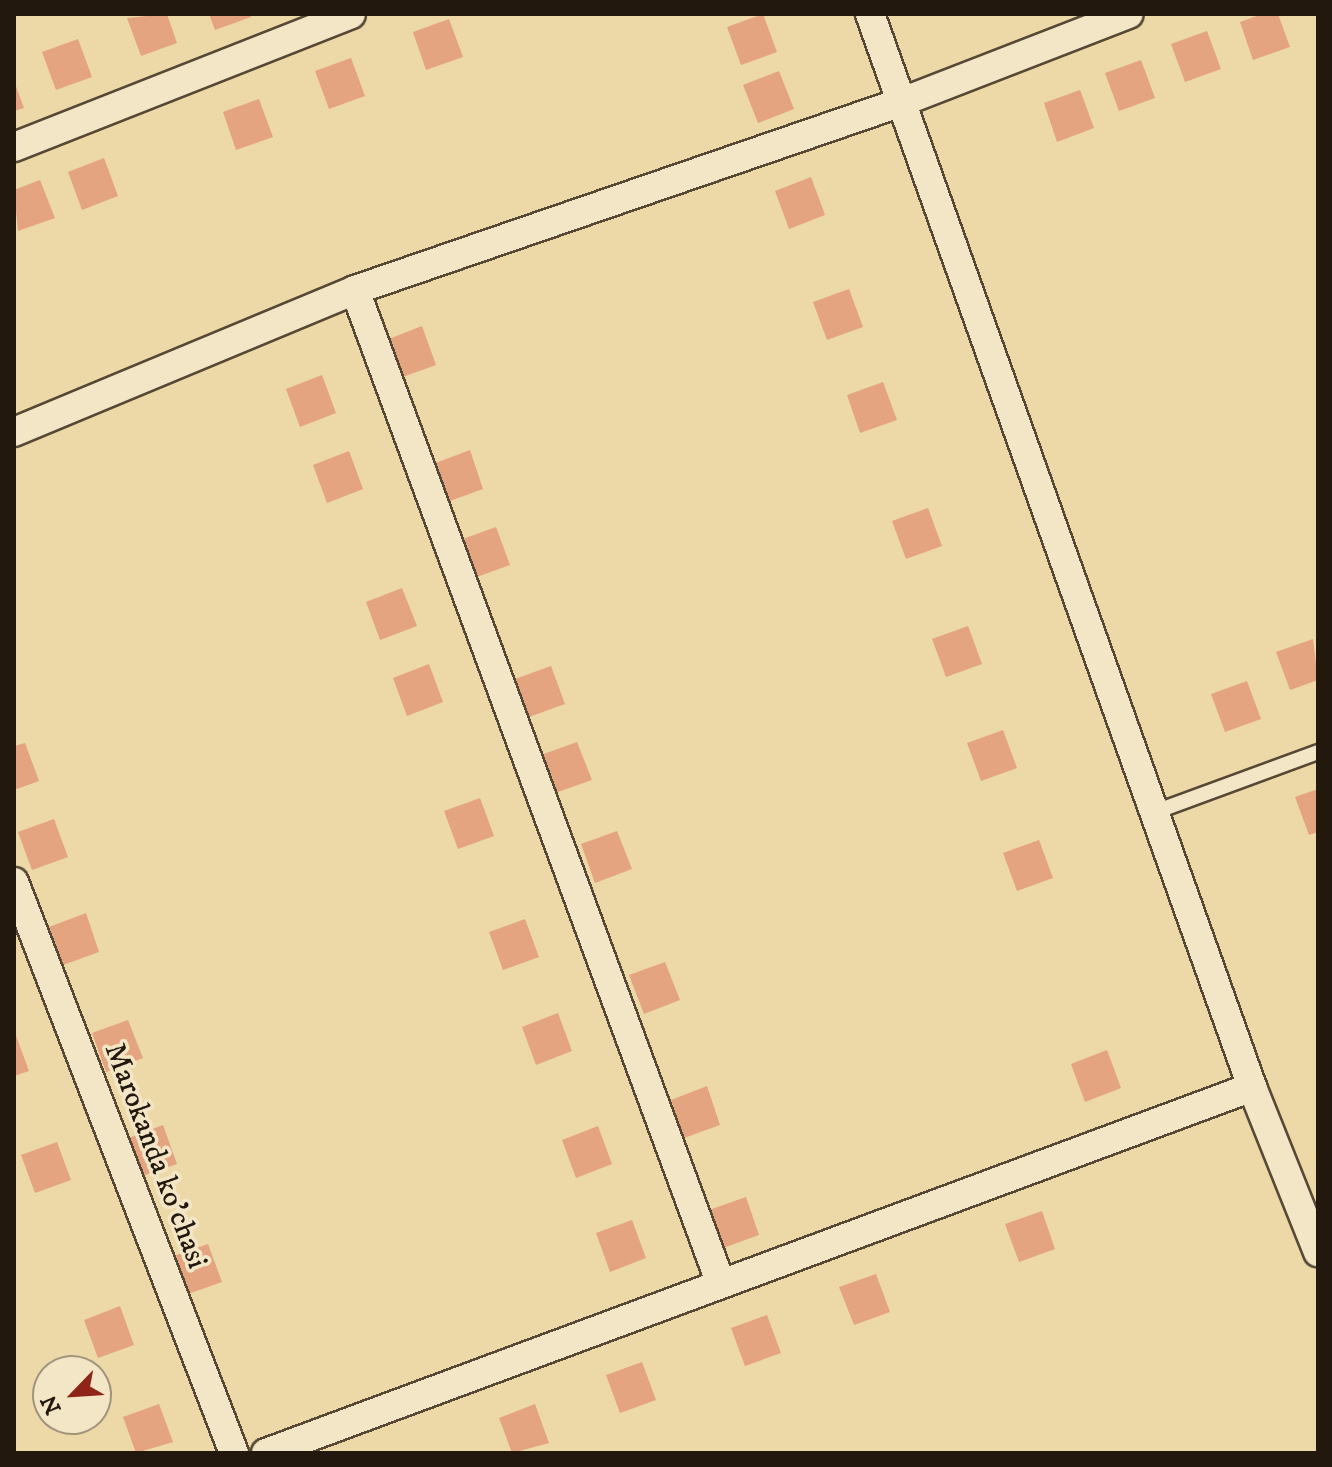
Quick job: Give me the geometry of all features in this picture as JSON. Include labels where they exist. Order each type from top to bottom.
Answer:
[{"type":"street","points":[[14,147],[351,14]]},
{"type":"street","points":[[870,14],[1252,1087],[1318,1252]]},
{"type":"street","points":[[14,432],[355,290],[902,102],[1129,14]]},
{"type":"street","points":[[355,290],[721,1284]]},
{"type":"street","name":"Marokanda ko'chasi","points":[[14,882],[234,1453]]},
{"type":"street","points":[[266,1453],[1252,1087]]},
{"type":"lane","points":[[1155,812],[1318,752]]},
{"type":"building","points":[[167,14],[177,43],[141,56],[127,18]]},
{"type":"building","points":[[209,14],[250,14],[251,17],[215,30]]},
{"type":"building","points":[[763,14],[777,52],[741,65],[727,27]]},
{"type":"building","points":[[1262,14],[1278,14],[1290,47],[1253,60],[1240,22]]},
{"type":"building","points":[[449,19],[463,57],[426,70],[413,32]]},
{"type":"building","points":[[1207,31],[1221,69],[1185,82],[1171,44]]},
{"type":"building","points":[[78,39],[92,77],[56,90],[42,52]]},
{"type":"building","points":[[351,58],[365,96],[329,109],[315,71]]},
{"type":"building","points":[[1141,60],[1155,98],[1119,111],[1105,73]]},
{"type":"building","points":[[779,71],[794,109],[758,123],[743,85]]},
{"type":"building","points":[[14,81],[24,108],[14,111]]},
{"type":"building","points":[[1080,90],[1094,128],[1057,142],[1044,103]]},
{"type":"building","points":[[259,99],[273,137],[236,150],[223,112]]},
{"type":"building","points":[[104,158],[118,196],[82,210],[68,172]]},
{"type":"building","points":[[811,177],[825,215],[789,229],[775,191]]},
{"type":"building","points":[[40,180],[55,218],[18,231],[14,190]]},
{"type":"building","points":[[849,289],[863,327],[827,340],[813,302]]},
{"type":"building","points":[[422,326],[436,365],[400,378],[386,340]]},
{"type":"building","points":[[322,375],[336,413],[300,427],[286,389]]},
{"type":"building","points":[[883,382],[897,420],[860,433],[847,395]]},
{"type":"building","points":[[470,450],[483,489],[447,502],[433,464]]},
{"type":"building","points":[[349,451],[363,489],[327,503],[313,465]]},
{"type":"building","points":[[928,508],[942,546],[906,559],[892,521]]},
{"type":"building","points":[[496,527],[510,565],[474,578],[460,540]]},
{"type":"building","points":[[402,588],[417,626],[380,640],[366,602]]},
{"type":"building","points":[[968,626],[982,664],[946,677],[932,639]]},
{"type":"building","points":[[1313,639],[1318,680],[1290,690],[1276,652]]},
{"type":"building","points":[[429,664],[443,702],[407,716],[393,678]]},
{"type":"building","points":[[551,666],[565,704],[529,717],[515,679]]},
{"type":"building","points":[[1247,681],[1261,719],[1225,732],[1211,694]]},
{"type":"building","points":[[1003,730],[1017,768],[981,781],[967,743]]},
{"type":"building","points":[[577,742],[592,780],[555,793],[541,755]]},
{"type":"building","points":[[25,743],[39,781],[14,790],[14,746]]},
{"type":"building","points":[[1318,789],[1318,832],[1309,835],[1295,797]]},
{"type":"building","points":[[480,798],[494,836],[458,849],[444,811]]},
{"type":"building","points":[[54,819],[68,857],[32,870],[18,832]]},
{"type":"building","points":[[617,831],[632,869],[595,883],[581,844]]},
{"type":"building","points":[[1039,840],[1053,878],[1017,891],[1003,853]]},
{"type":"building","points":[[86,913],[99,952],[63,965],[49,927]]},
{"type":"building","points":[[525,919],[539,957],[503,970],[489,932]]},
{"type":"building","points":[[665,962],[680,1000],[644,1014],[629,975]]},
{"type":"building","points":[[558,1013],[572,1051],[536,1065],[522,1027]]},
{"type":"building","points":[[128,1020],[143,1058],[106,1072],[92,1033]]},
{"type":"building","points":[[14,1030],[29,1071],[14,1076]]},
{"type":"building","points":[[1107,1050],[1121,1088],[1085,1102],[1071,1064]]},
{"type":"building","points":[[707,1086],[720,1125],[684,1138],[671,1100]]},
{"type":"building","points":[[163,1125],[177,1164],[140,1177],[126,1139]]},
{"type":"building","points":[[598,1126],[612,1164],[576,1178],[562,1140]]},
{"type":"building","points":[[57,1142],[71,1180],[35,1193],[21,1155]]},
{"type":"building","points":[[746,1197],[759,1235],[723,1248],[709,1210]]},
{"type":"building","points":[[1042,1211],[1055,1249],[1019,1262],[1005,1224]]},
{"type":"building","points":[[632,1220],[646,1258],[610,1272],[596,1233]]},
{"type":"building","points":[[208,1244],[222,1282],[185,1295],[171,1257]]},
{"type":"building","points":[[876,1274],[890,1312],[854,1325],[839,1287]]},
{"type":"building","points":[[120,1306],[134,1345],[106,1355],[97,1355],[84,1320]]},
{"type":"building","points":[[767,1315],[781,1353],[745,1366],[731,1328]]},
{"type":"building","points":[[642,1362],[656,1400],[620,1413],[606,1375]]},
{"type":"building","points":[[159,1404],[173,1442],[136,1453],[123,1417]]},
{"type":"building","points":[[535,1404],[549,1443],[512,1453],[499,1418]]}]
